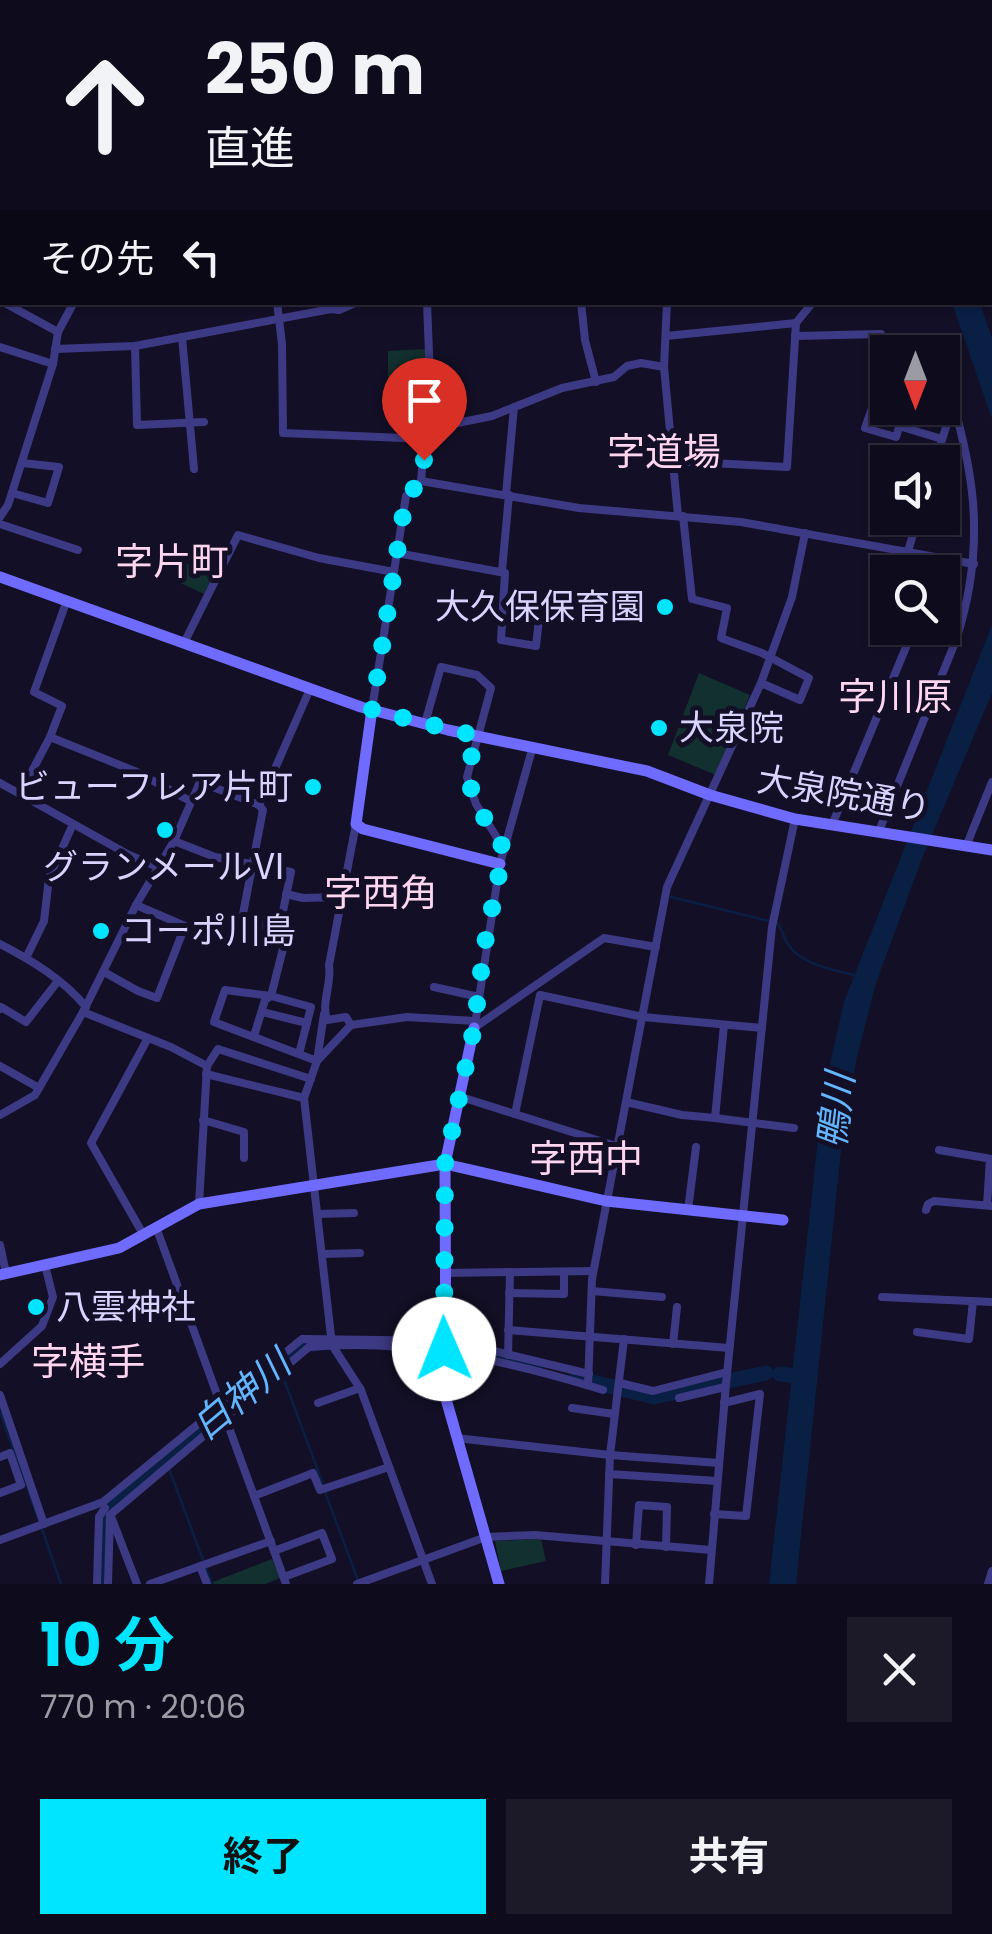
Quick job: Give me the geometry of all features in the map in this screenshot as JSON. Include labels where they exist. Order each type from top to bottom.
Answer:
[{"type":"street","points":[[11,305],[58,332]]},
{"type":"street","points":[[72,305],[58,332],[22,463],[0,520],[78,550]]},
{"type":"street","points":[[278,305],[283,433],[427,434],[469,424],[562,388],[614,377],[627,366],[664,366]]},
{"type":"street","points":[[427,305],[430,379],[422,481],[406,496],[356,824],[328,965],[331,978],[317,1062],[304,1098],[332,1342],[360,1388],[432,1584]]},
{"type":"street","points":[[581,305],[584,340],[596,382]]},
{"type":"street","points":[[668,305],[664,366],[672,461],[692,599],[726,608],[721,638],[762,653],[809,678],[800,700],[761,683]]},
{"type":"street","points":[[672,461],[787,467],[796,324],[811,305]]},
{"type":"street","points":[[55,349],[134,346],[280,320],[330,306]]},
{"type":"street","points":[[666,336],[796,324]]},
{"type":"street","points":[[795,336],[880,335]]},
{"type":"street","points":[[182,338],[194,469]]},
{"type":"street","points":[[134,346],[136,425],[204,422]]},
{"type":"street","points":[[0,347],[52,364]]},
{"type":"street","points":[[504,613],[540,619],[536,646],[502,640],[506,578],[502,571],[514,408]]},
{"type":"street","points":[[870,414],[865,428],[896,438],[899,426],[942,439]]},
{"type":"street","points":[[940,445],[947,425]]},
{"type":"street","points":[[884,832],[966,609],[976,529],[972,470],[960,425]]},
{"type":"street","points":[[12,493],[48,503],[59,467],[22,463]]},
{"type":"street","points":[[422,481],[579,508],[742,522],[928,555]]},
{"type":"street","points":[[589,1380],[594,1271],[667,887],[761,683],[792,597],[805,533]]},
{"type":"street","points":[[184,644],[238,534],[318,558],[394,572]]},
{"type":"street","points":[[908,551],[913,535]]},
{"type":"street","points":[[397,553],[502,571]]},
{"type":"street","points":[[960,561],[974,564]]},
{"type":"street","name":"大泉院通り","points":[[0,577],[372,710],[477,736],[647,770],[710,795],[795,820],[992,850]]},
{"type":"street","points":[[20,794],[62,706],[34,692],[67,600]]},
{"type":"street","points":[[832,825],[907,645]]},
{"type":"street","points":[[424,723],[441,667],[477,675],[491,688],[468,764],[468,784],[504,849]]},
{"type":"street","points":[[260,805],[310,689]]},
{"type":"street","points":[[50,737],[137,772],[190,801]]},
{"type":"street","points":[[499,1584],[446,1399],[445,1164],[475,1024],[500,864],[534,746]]},
{"type":"street","points":[[0,1115],[35,1095],[174,842],[200,782],[260,805],[263,810],[242,919],[287,932]]},
{"type":"street","points":[[961,843],[992,782]]},
{"type":"street","points":[[0,783],[128,855],[158,867]]},
{"type":"street","points":[[709,1584],[772,927],[795,820]]},
{"type":"street","points":[[26,958],[44,921],[49,878],[73,824]]},
{"type":"street","points":[[356,824],[500,864]]},
{"type":"street","points":[[174,842],[215,857],[290,872],[282,916],[287,932],[271,996],[266,1000],[254,1036]]},
{"type":"street","points":[[286,894],[342,898]]},
{"type":"street","points":[[104,972],[158,998],[186,926],[136,905]]},
{"type":"street","points":[[317,1062],[351,1025],[407,1017],[475,1024],[604,938],[656,948]]},
{"type":"street","points":[[0,944],[58,981],[84,1009],[206,1070],[304,1098]]},
{"type":"street","points":[[0,1009],[26,1022],[58,981]]},
{"type":"street","points":[[434,987],[478,997]]},
{"type":"street","points":[[300,1054],[312,1007],[225,990],[214,1022],[317,1062]]},
{"type":"street","points":[[515,1114],[540,995],[643,1016],[762,1028]]},
{"type":"street","points":[[262,1012],[307,1023]]},
{"type":"street","points":[[324,1014],[326,1020],[346,1017],[351,1025]]},
{"type":"street","points":[[715,1118],[724,1024]]},
{"type":"street","points":[[143,1234],[91,1143],[148,1038]]},
{"type":"street","points":[[199,1204],[206,1070],[218,1048],[311,1079]]},
{"type":"street","points":[[0,1066],[39,1088]]},
{"type":"street","points":[[458,1096],[616,1146]]},
{"type":"street","points":[[626,1102],[682,1116],[794,1128]]},
{"type":"street","points":[[202,1120],[244,1132],[244,1158]]},
{"type":"street","points":[[688,1210],[696,1148]]},
{"type":"street","points":[[926,1210],[929,1202],[934,1201],[989,1206],[991,1159],[939,1150]]},
{"type":"street","points":[[0,1245],[3,1274],[119,1248],[199,1204],[445,1164],[606,1201],[784,1220]]},
{"type":"street","points":[[318,1214],[354,1213]]},
{"type":"street","points":[[150,1584],[200,1566],[272,1546],[322,1533],[332,1559],[285,1581],[272,1546],[254,1496],[226,1417],[156,1228]]},
{"type":"street","points":[[322,1254],[360,1253]]},
{"type":"street","points":[[0,1364],[42,1326],[53,1297],[45,1264]]},
{"type":"street","points":[[444,1274],[594,1271]]},
{"type":"street","points":[[508,1355],[510,1272]]},
{"type":"street","points":[[509,1293],[564,1294],[564,1272]]},
{"type":"street","points":[[592,1291],[662,1297]]},
{"type":"street","points":[[882,1296],[992,1302]]},
{"type":"street","points":[[917,1332],[969,1339],[973,1301]]},
{"type":"street","points":[[673,1344],[678,1307]]},
{"type":"street","points":[[508,1330],[729,1348]]},
{"type":"street","points":[[98,1583],[100,1517],[106,1509],[221,1405],[302,1339],[444,1346],[508,1355],[589,1380],[604,1390]]},
{"type":"street","points":[[604,1584],[610,1456],[624,1339]]},
{"type":"street","points":[[0,1540],[44,1524],[106,1509],[226,1417],[302,1351],[332,1342]]},
{"type":"street","points":[[444,1346],[589,1380]]},
{"type":"street","points":[[619,1387],[653,1391],[726,1380]]},
{"type":"street","points":[[679,1398],[726,1380]]},
{"type":"street","points":[[318,1403],[360,1388]]},
{"type":"street","points":[[0,1394],[44,1524]]},
{"type":"street","points":[[714,1514],[746,1516],[760,1394],[724,1403]]},
{"type":"street","points":[[572,1408],[614,1414]]},
{"type":"street","points":[[456,1438],[719,1464]]},
{"type":"street","points":[[0,1456],[10,1453],[21,1485],[0,1492]]},
{"type":"street","points":[[254,1496],[313,1474],[320,1490],[389,1467]]},
{"type":"street","points":[[609,1474],[718,1480]]},
{"type":"street","points":[[636,1545],[638,1505],[667,1507],[666,1547]]},
{"type":"street","points":[[106,1509],[136,1584]]},
{"type":"street","points":[[356,1584],[486,1538],[535,1535],[711,1550]]},
{"type":"street","points":[[200,1566],[206,1584]]},
{"type":"street","points":[[988,1584],[992,1571]]},
{"type":"green space","points":[[426,349],[426,394],[388,394],[388,351]]},
{"type":"green space","points":[[182,561],[213,576],[204,594],[174,580]]},
{"type":"green space","points":[[699,673],[750,695],[716,775],[668,755]]},
{"type":"green space","points":[[541,1539],[546,1561],[501,1571],[495,1541]]},
{"type":"green space","points":[[272,1559],[280,1578],[265,1584],[213,1582]]},
{"type":"water","points":[[953,305],[981,305],[992,338],[992,419]]},
{"type":"water","name":"鴨川","points":[[992,625],[992,693],[921,861],[876,983],[857,1057],[842,1141],[796,1584],[769,1584],[823,1094],[844,1002]]},
{"type":"waterway","points":[[671,897],[777,923],[800,957],[854,975]]},
{"type":"waterway","name":"白神川","points":[[103,1584],[106,1512],[114,1501],[302,1345],[333,1342]]},
{"type":"waterway","name":"白神川","points":[[391,1343],[459,1347],[535,1367]]},
{"type":"waterway","name":"白神川","points":[[576,1378],[654,1397],[766,1373]]},
{"type":"waterway","points":[[282,1374],[323,1484]]},
{"type":"waterway","name":"白神川","points":[[780,1374],[805,1377]]},
{"type":"waterway","points":[[0,1412],[39,1521]]},
{"type":"waterway","points":[[165,1458],[212,1584]]},
{"type":"waterway","points":[[325,1492],[359,1583]]},
{"type":"waterway","points":[[42,1529],[61,1584]]},
{"type":"place","name":"大久保保育園","points":[[665,607]]},
{"type":"place","name":"大泉院","points":[[659,728]]},
{"type":"place","name":"ビューフレア片町","points":[[313,787]]},
{"type":"place","name":"グランメールⅥ","points":[[165,830]]},
{"type":"place","name":"コーポ川島","points":[[101,931]]},
{"type":"place","name":"八雲神社","points":[[36,1307]]},
{"type":"district","name":"字道場","points":[[664,452]]},
{"type":"district","name":"字片町","points":[[172,562]]},
{"type":"district","name":"字川原","points":[[895,697]]},
{"type":"district","name":"字西角","points":[[381,893]]},
{"type":"district","name":"字西中","points":[[586,1159]]},
{"type":"district","name":"字横手","points":[[88,1362]]},
{"type":"route","points":[[424,460],[422,481],[406,496],[372,710],[477,736],[468,764],[468,784],[504,849],[484,948],[474,1028],[445,1164],[444,1349]]}]
